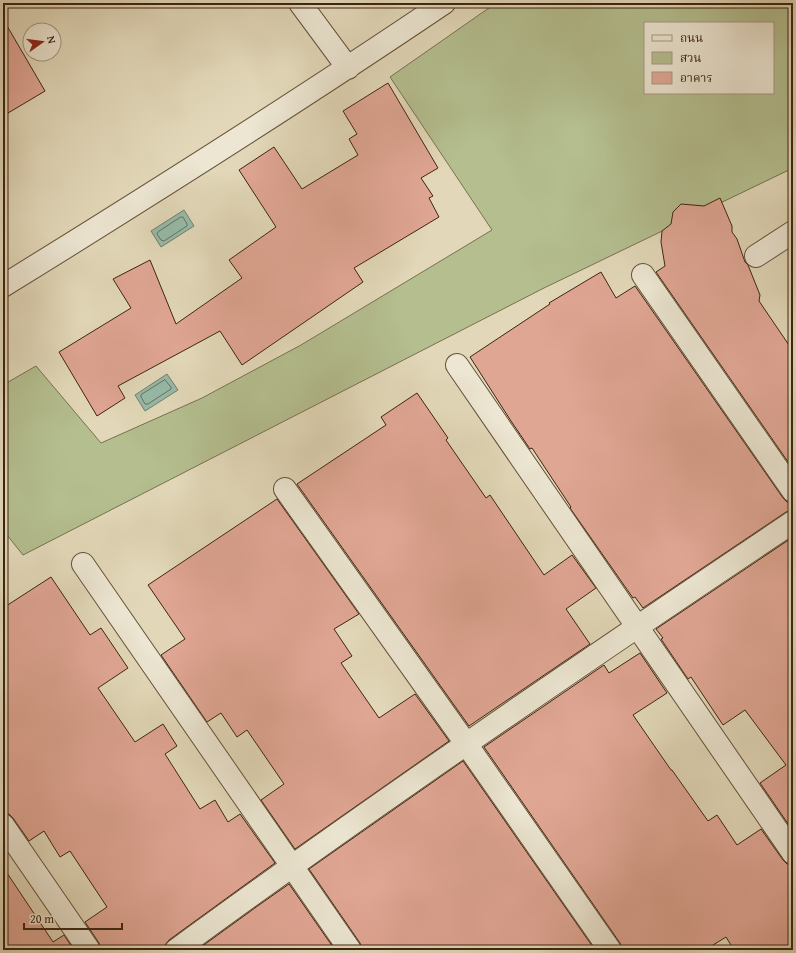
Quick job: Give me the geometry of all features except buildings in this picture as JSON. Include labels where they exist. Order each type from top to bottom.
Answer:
[{"type":"street","points":[[300,3],[348,68]]},
{"type":"street","points":[[3,286],[348,68],[444,3]]},
{"type":"street","points":[[756,256],[793,232]]},
{"type":"street","points":[[643,275],[793,491]]},
{"type":"street","points":[[457,365],[793,853]]},
{"type":"street","points":[[285,489],[467,745],[610,950]]},
{"type":"street","points":[[176,950],[292,865],[637,627],[793,522]]},
{"type":"street","points":[[83,564],[350,950]]},
{"type":"street","points":[[3,825],[89,950]]},
{"type":"green space","points":[[496,3],[793,3],[793,168],[544,288],[23,555],[3,530],[3,385],[36,366],[101,443],[202,398],[301,345],[492,230],[390,77]]},
{"type":"water","points":[[184,210],[194,226],[161,247],[151,231]]},
{"type":"water","points":[[167,374],[178,390],[145,411],[135,395]]}]
